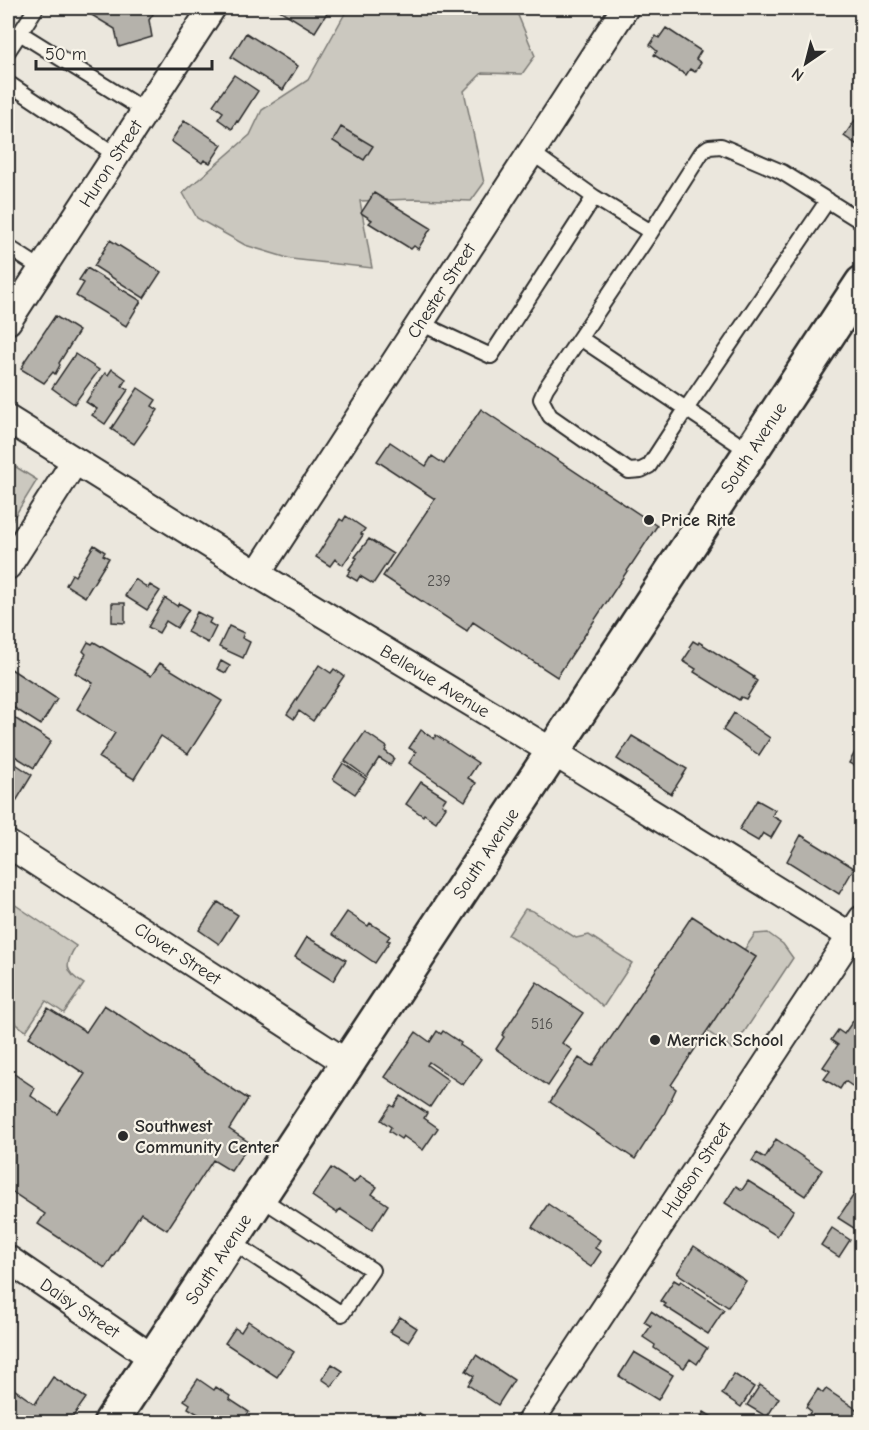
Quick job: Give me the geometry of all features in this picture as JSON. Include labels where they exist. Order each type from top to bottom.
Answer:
[{"type":"main road","name":"South Avenue","points":[[111,1422],[861,283]]},
{"type":"street","name":"Huron Street","points":[[8,321],[212,8]]},
{"type":"street","name":"Chester Street","points":[[257,574],[625,8]]},
{"type":"street","name":"Bellevue Avenue","points":[[8,418],[257,574],[858,932]]},
{"type":"street","points":[[8,566],[75,461]]},
{"type":"street","name":"Clover Street","points":[[8,844],[347,1063]]},
{"type":"street","name":"Hudson Street","points":[[530,1422],[858,932]]},
{"type":"street","name":"Daisy Street","points":[[8,1259],[153,1358]]},
{"type":"lane","points":[[8,51],[36,8]]},
{"type":"lane","points":[[20,33],[145,111]]},
{"type":"lane","points":[[8,83],[116,155]]},
{"type":"lane","points":[[828,200],[649,466],[641,470],[629,471],[550,416],[541,399],[546,388],[702,152],[709,147],[720,146],[782,172],[828,200],[861,222]]},
{"type":"lane","points":[[531,152],[651,232]]},
{"type":"lane","points":[[420,323],[490,356],[594,196]]},
{"type":"lane","points":[[8,247],[42,268]]},
{"type":"lane","points":[[580,338],[750,452]]},
{"type":"lane","points":[[231,1240],[342,1314],[372,1270],[259,1197]]},
{"type":"shaded area","points":[[348,8],[515,8],[535,56],[522,74],[482,73],[464,91],[484,183],[471,201],[415,199],[360,201],[372,268],[291,259],[245,245],[197,218],[183,193],[250,135],[262,110],[308,80]]},
{"type":"shaded area","points":[[8,462],[37,480],[8,527]]},
{"type":"shaded area","points":[[8,900],[76,946],[68,968],[73,976],[84,984],[64,1013],[46,1001],[26,1031],[12,1017],[8,998]]},
{"type":"shaded area","points":[[525,909],[533,911],[576,938],[589,935],[632,963],[603,1007],[558,966],[508,935]]},
{"type":"shaded area","points":[[768,933],[783,944],[793,958],[733,1049],[707,1031],[756,957],[744,950],[755,934]]},
{"type":"building","points":[[80,8],[157,8],[149,20],[152,37],[119,47],[115,29]]},
{"type":"building","points":[[276,8],[330,8],[315,32]]},
{"type":"building","points":[[666,28],[701,51],[696,59],[701,63],[695,72],[690,69],[686,75],[654,55],[657,51],[650,45]]},
{"type":"building","points":[[246,33],[298,66],[283,90],[231,57]]},
{"type":"building","points":[[234,75],[258,91],[232,129],[218,119],[223,112],[213,105]]},
{"type":"building","points":[[860,113],[862,114],[862,148],[844,136]]},
{"type":"building","points":[[184,121],[222,145],[210,163],[204,160],[202,163],[171,141]]},
{"type":"building","points":[[341,127],[373,146],[364,160],[333,141]]},
{"type":"building","points":[[374,193],[431,228],[418,249],[414,246],[411,249],[369,223],[372,220],[361,213]]},
{"type":"building","points":[[110,240],[161,272],[144,298],[94,266]]},
{"type":"building","points":[[87,268],[141,301],[126,326],[76,296],[84,283],[79,280]]},
{"type":"building","points":[[55,316],[79,331],[59,363],[55,374],[53,372],[44,383],[21,369]]},
{"type":"building","points":[[75,354],[99,370],[74,404],[52,388]]},
{"type":"building","points":[[112,369],[126,379],[122,386],[128,390],[105,424],[92,415],[97,409],[86,402],[105,373],[108,375]]},
{"type":"building","points":[[138,388],[156,400],[152,406],[158,410],[134,444],[111,429]]},
{"type":"building","points":[[481,409],[657,526],[557,677],[473,622],[467,631],[383,576],[435,499],[377,461],[390,442],[426,466],[432,456],[444,464]]},
{"type":"building","points":[[346,516],[365,529],[343,565],[335,559],[330,566],[316,557],[340,519],[343,521]]},
{"type":"building","points":[[369,539],[393,554],[373,584],[360,576],[357,581],[347,575],[357,558],[355,557]]},
{"type":"building","points":[[94,545],[105,552],[103,555],[109,558],[85,597],[66,585],[72,574],[75,576]]},
{"type":"building","points":[[135,579],[148,588],[150,585],[160,591],[147,610],[125,596]]},
{"type":"building","points":[[165,598],[177,606],[179,603],[189,609],[177,628],[166,621],[159,633],[148,627]]},
{"type":"building","points":[[112,603],[125,603],[125,623],[112,622]]},
{"type":"building","points":[[197,612],[211,619],[209,623],[216,627],[208,643],[187,632]]},
{"type":"building","points":[[229,626],[244,633],[242,638],[250,642],[243,658],[219,647]]},
{"type":"building","points":[[693,641],[698,644],[699,642],[754,677],[757,681],[746,699],[741,697],[739,700],[694,672],[696,669],[683,661]]},
{"type":"building","points":[[88,642],[92,644],[94,642],[151,676],[160,663],[222,701],[188,754],[161,736],[134,779],[99,758],[115,733],[77,709],[93,683],[75,673],[86,654],[83,651]]},
{"type":"building","points":[[221,661],[230,666],[226,673],[217,669]]},
{"type":"building","points":[[319,665],[331,673],[334,669],[344,676],[313,721],[299,711],[294,719],[287,714]]},
{"type":"building","points":[[8,667],[57,699],[41,725],[8,704]]},
{"type":"building","points":[[734,713],[770,738],[759,755],[723,730]]},
{"type":"building","points":[[8,714],[51,741],[34,768],[8,752]]},
{"type":"building","points":[[421,730],[434,739],[436,735],[478,763],[468,778],[476,783],[465,801],[409,763],[416,752],[409,748]]},
{"type":"building","points":[[365,732],[387,747],[385,751],[394,758],[390,765],[379,758],[367,777],[345,761]]},
{"type":"building","points":[[632,736],[687,769],[671,794],[617,759]]},
{"type":"building","points":[[860,743],[862,744],[862,770],[849,763]]},
{"type":"building","points":[[8,759],[32,775],[15,803],[8,798]]},
{"type":"building","points":[[343,763],[366,779],[355,794],[333,779]]},
{"type":"building","points":[[421,782],[446,798],[442,804],[446,807],[436,822],[406,804]]},
{"type":"building","points":[[757,800],[775,810],[772,816],[781,821],[771,838],[763,833],[758,841],[739,830]]},
{"type":"building","points":[[801,835],[854,868],[839,894],[787,861]]},
{"type":"building","points":[[218,902],[238,915],[219,944],[199,930]]},
{"type":"building","points":[[347,912],[368,926],[370,923],[390,936],[387,940],[390,941],[375,963],[332,934]]},
{"type":"building","points":[[692,916],[756,957],[671,1085],[676,1089],[664,1114],[635,1159],[550,1102],[579,1058],[592,1066]]},
{"type":"building","points":[[307,937],[346,960],[333,981],[295,957]]},
{"type":"building","points":[[537,982],[583,1013],[562,1043],[572,1050],[548,1086],[496,1049],[504,1037],[502,1035]]},
{"type":"building","name":"Southwest Community Center","points":[[104,1005],[248,1099],[229,1129],[250,1143],[231,1171],[213,1160],[167,1230],[141,1213],[105,1268],[38,1224],[45,1214],[8,1189],[8,1070],[35,1088],[31,1096],[58,1114],[85,1074],[29,1037],[48,1008],[86,1032]]},
{"type":"building","points":[[860,1011],[862,1012],[862,1078],[855,1088],[845,1081],[840,1089],[824,1079],[830,1071],[823,1067],[838,1045],[831,1040],[838,1030],[844,1034]]},
{"type":"building","points":[[437,1031],[441,1034],[443,1031],[481,1059],[463,1085],[429,1062],[427,1065],[448,1080],[430,1107],[385,1077],[416,1032],[430,1042]]},
{"type":"building","points":[[401,1096],[427,1113],[424,1118],[438,1128],[423,1150],[403,1136],[401,1139],[389,1131],[391,1127],[381,1120],[391,1105],[394,1107]]},
{"type":"building","points":[[776,1139],[822,1170],[805,1196],[752,1161],[757,1153],[765,1158]]},
{"type":"building","points":[[331,1168],[354,1183],[360,1176],[377,1187],[372,1194],[388,1205],[372,1230],[340,1209],[337,1213],[312,1196]]},
{"type":"building","points":[[748,1181],[794,1210],[777,1236],[725,1203],[736,1186],[742,1190]]},
{"type":"building","points":[[855,1193],[862,1197],[862,1229],[860,1232],[838,1218]]},
{"type":"building","points":[[548,1204],[600,1240],[595,1248],[601,1252],[591,1267],[532,1227]]},
{"type":"building","points":[[832,1228],[850,1240],[839,1257],[821,1245]]},
{"type":"building","points":[[694,1246],[746,1281],[728,1307],[677,1273]]},
{"type":"building","points":[[674,1280],[679,1283],[681,1281],[724,1310],[708,1334],[664,1306],[666,1304],[660,1301]]},
{"type":"building","points":[[651,1311],[707,1348],[697,1364],[690,1359],[684,1368],[654,1348],[655,1345],[643,1337],[651,1326],[644,1322]]},
{"type":"building","points":[[400,1317],[417,1328],[408,1342],[390,1332]]},
{"type":"building","points":[[248,1321],[294,1352],[277,1377],[225,1343],[235,1328],[241,1332]]},
{"type":"building","points":[[634,1352],[673,1375],[658,1400],[619,1376]]},
{"type":"building","points":[[476,1355],[514,1380],[498,1405],[468,1385],[474,1376],[466,1371]]},
{"type":"building","points":[[332,1364],[343,1371],[332,1386],[322,1379]]},
{"type":"building","points":[[734,1374],[754,1387],[741,1407],[722,1394]]},
{"type":"building","points":[[53,1377],[86,1398],[69,1422],[8,1422],[8,1385],[35,1404]]},
{"type":"building","points":[[198,1379],[214,1390],[216,1387],[230,1396],[229,1399],[249,1412],[242,1422],[211,1422],[188,1408],[190,1404],[184,1400]]},
{"type":"building","points":[[760,1385],[779,1398],[767,1417],[747,1405]]},
{"type":"building","points":[[818,1389],[823,1393],[826,1389],[862,1413],[862,1422],[822,1422],[809,1414],[811,1411],[806,1407]]},
{"type":"building","points":[[704,1412],[720,1422],[698,1422]]},
{"type":"building","points":[[419,1413],[433,1422],[412,1422]]},
{"type":"place","name":"Price Rite","points":[[649,520]]},
{"type":"place","name":"Merrick School","points":[[655,1040]]},
{"type":"place","name":"Southwest Community Center","points":[[123,1136]]}]
